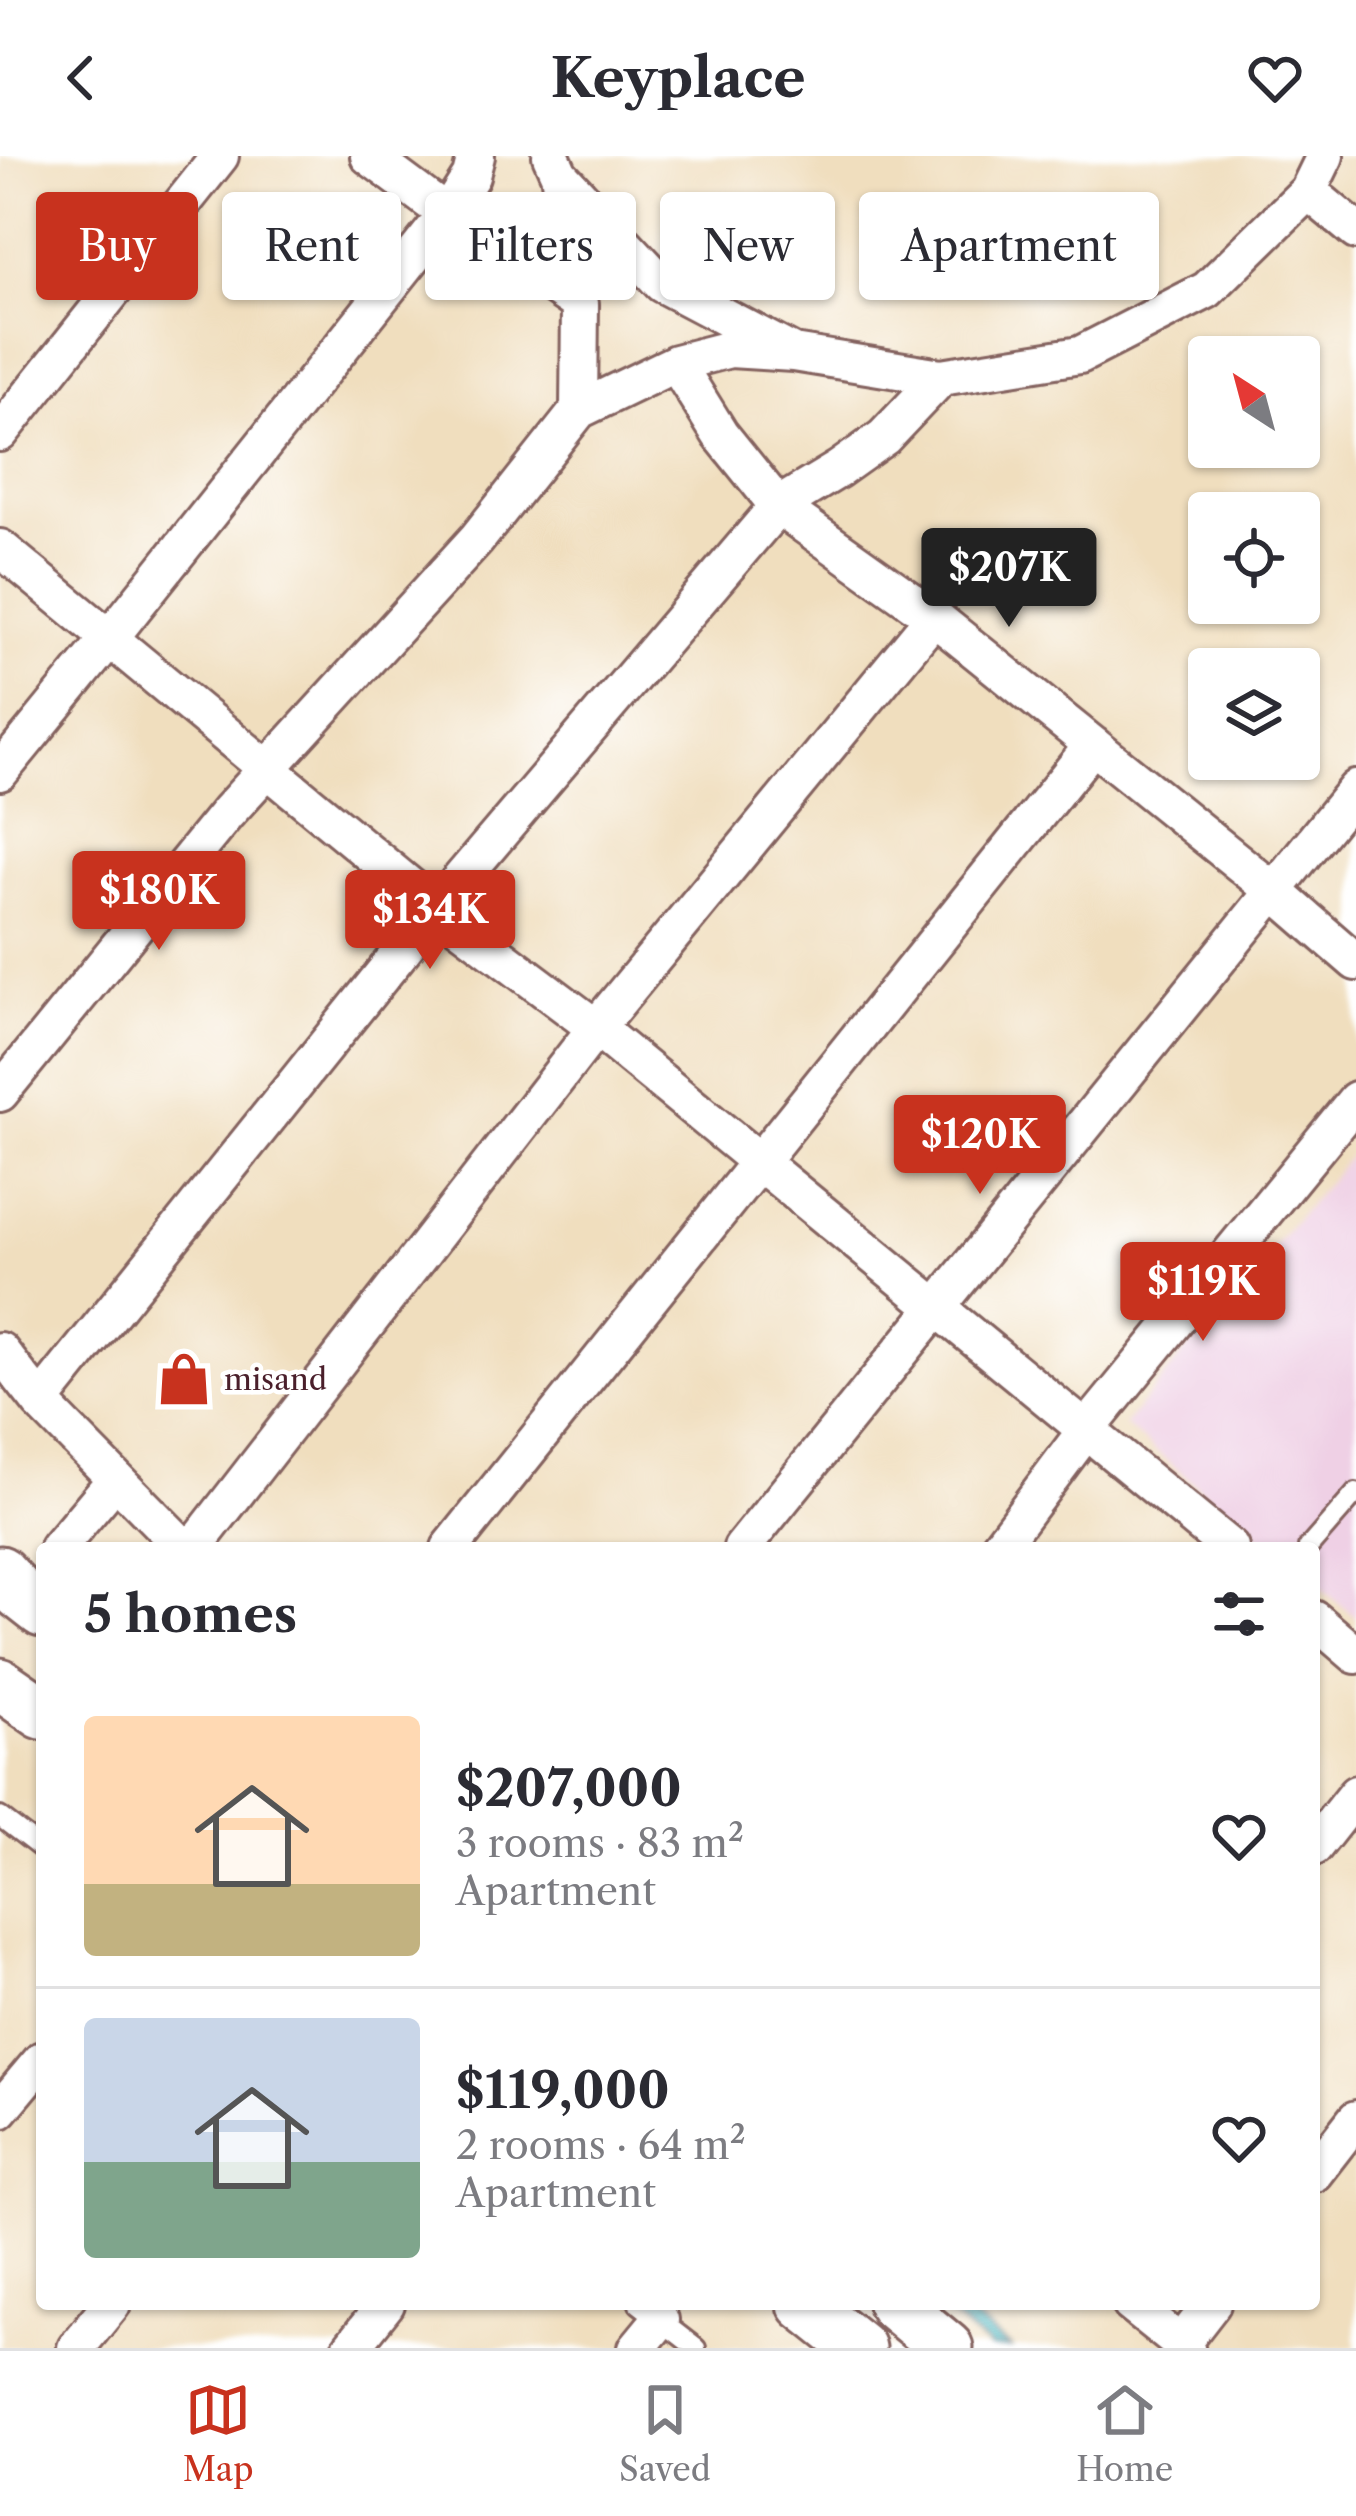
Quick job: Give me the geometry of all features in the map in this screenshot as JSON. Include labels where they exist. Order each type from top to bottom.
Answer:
[{"type":"main road","points":[[0,1684],[36,1709]]},
{"type":"main road","points":[[812,2310],[859,2348]]},
{"type":"main road","points":[[901,2310],[947,2348]]},
{"type":"street","points":[[0,433],[220,156]]},
{"type":"street","points":[[369,156],[425,198]]},
{"type":"street","points":[[461,192],[476,156]]},
{"type":"street","points":[[0,1093],[265,769],[476,539],[579,410],[676,363],[730,349],[794,353],[941,376],[1080,355],[1207,290],[1308,191],[1325,156]]},
{"type":"street","points":[[555,165],[580,304],[579,410]]},
{"type":"street","points":[[555,165],[662,284],[794,353]]},
{"type":"street","points":[[1308,191],[1356,231]]},
{"type":"street","points":[[0,772],[425,242]]},
{"type":"street","points":[[574,300],[580,304]]},
{"type":"street","points":[[676,363],[720,434],[778,506],[934,616],[1356,962]]},
{"type":"street","points":[[40,1402],[436,908],[778,506],[884,437],[941,376]]},
{"type":"street","points":[[0,548],[265,769],[436,908],[596,1028],[1223,1542]]},
{"type":"street","points":[[193,1542],[596,1028],[934,616]]},
{"type":"street","points":[[455,1542],[1093,745]]},
{"type":"street","points":[[747,1542],[1356,789]]},
{"type":"street","points":[[1003,1542],[1087,1430],[1356,1100]]},
{"type":"street","points":[[0,1351],[40,1402],[182,1542]]},
{"type":"street","points":[[63,1542],[116,1480]]},
{"type":"street","points":[[1320,1624],[1356,1655]]},
{"type":"street","points":[[1320,1839],[1356,1794]]},
{"type":"street","points":[[0,2110],[36,2067]]},
{"type":"street","points":[[1320,2165],[1356,2119]]},
{"type":"street","points":[[76,2348],[107,2310]]},
{"type":"street","points":[[351,2348],[381,2310]]},
{"type":"street","points":[[1139,2310],[1184,2346],[1208,2310]]},
{"type":"lane","points":[[1313,1542],[1356,1493]]},
{"type":"lane","points":[[0,1817],[36,1844]]},
{"type":"lane","points":[[646,2324],[696,2348]]},
{"type":"shaded area","points":[[1356,1148],[1356,1617],[1320,1588],[1320,1542],[1265,1542],[1124,1425]]},
{"type":"water","points":[[942,2310],[964,2310],[1011,2348],[990,2348]]},
{"type":"place","name":"misand","points":[[184,1379]]}]
